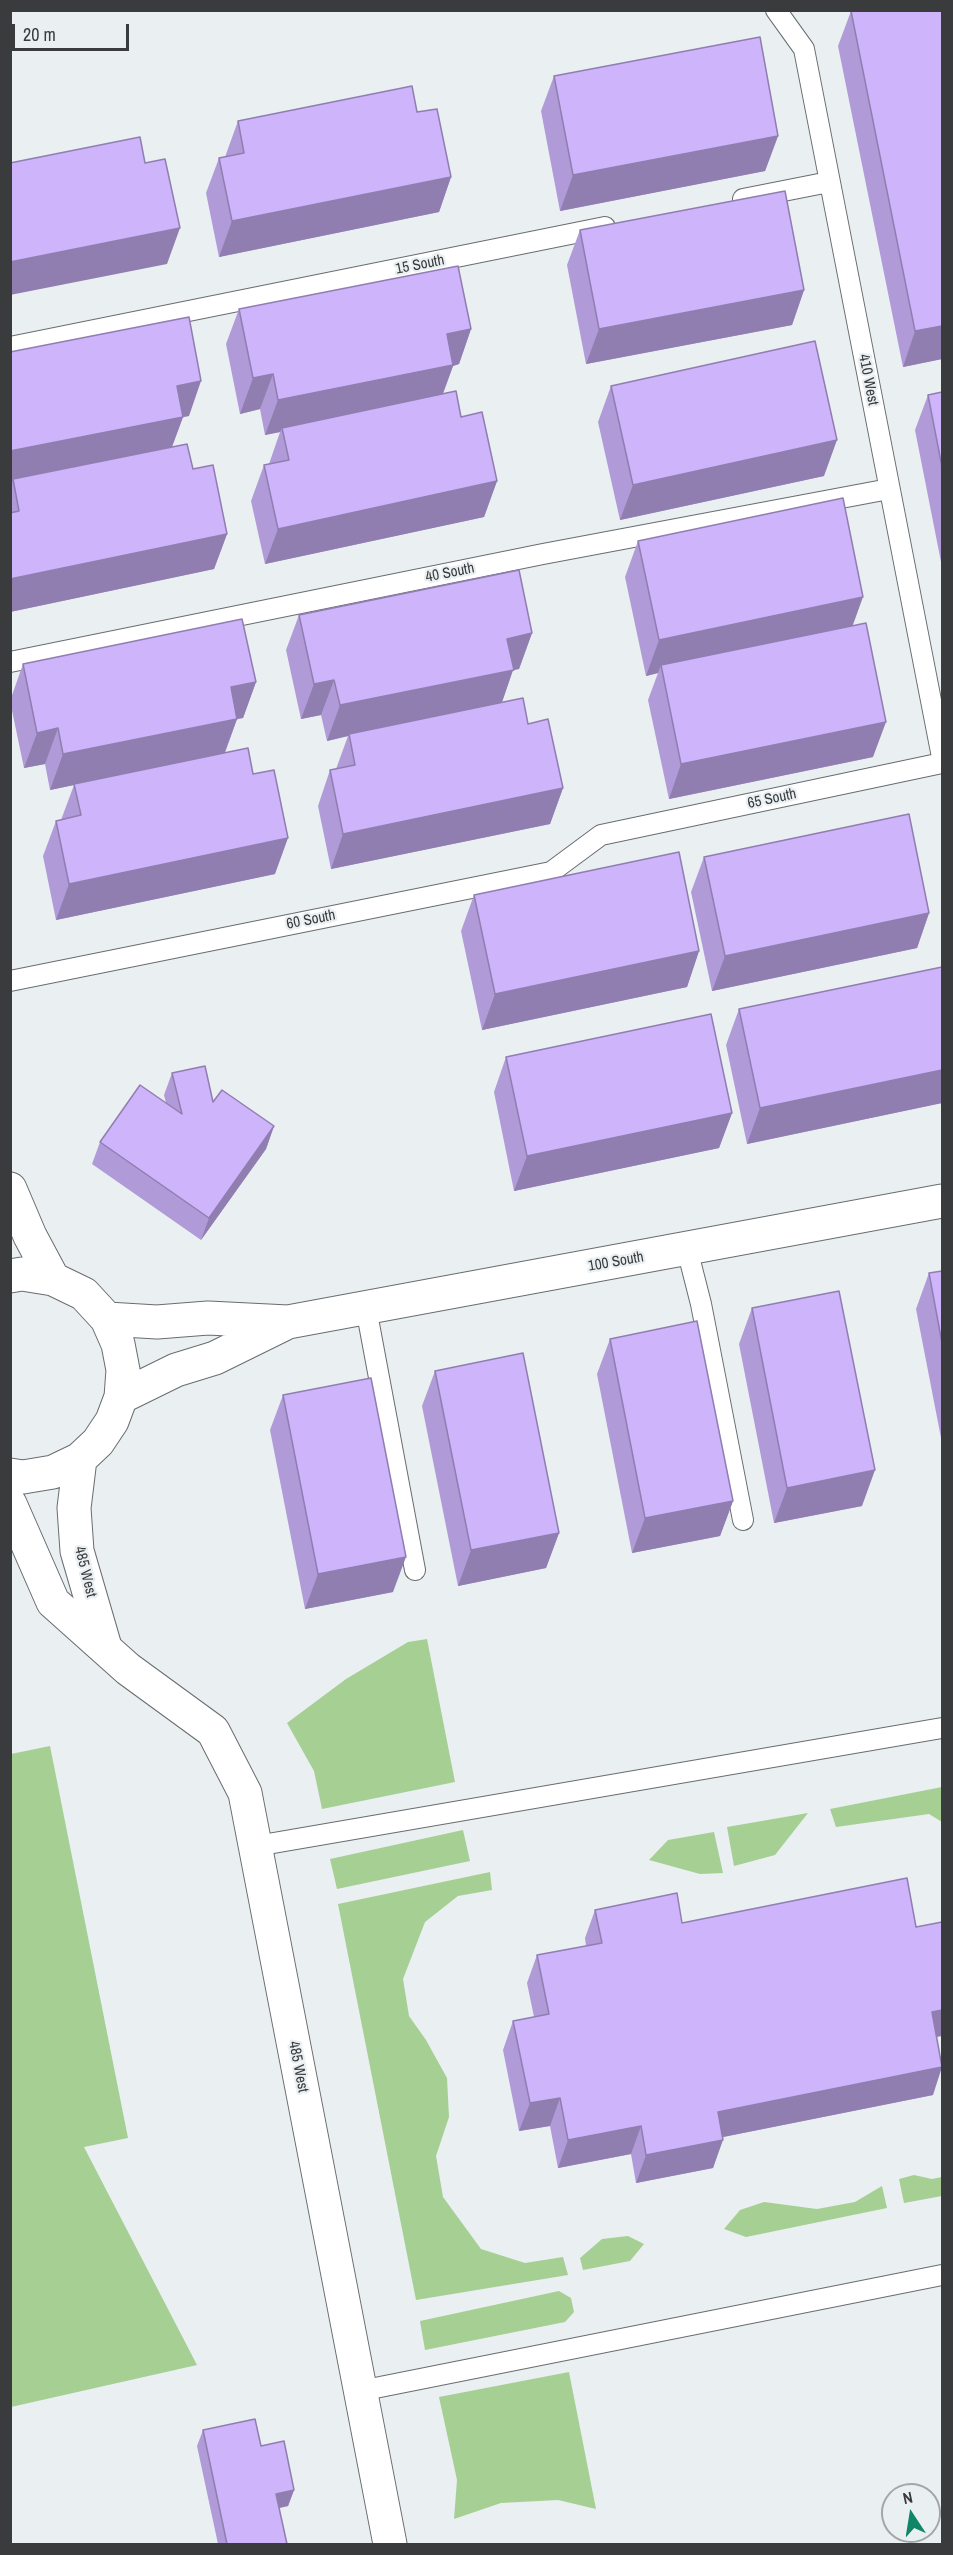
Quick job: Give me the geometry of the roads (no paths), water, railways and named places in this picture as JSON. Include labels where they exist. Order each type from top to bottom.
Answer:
[{"type":"street","points":[[10,1189],[30,1236],[54,1279]]},
{"type":"street","name":"100 South","points":[[107,1319],[157,1323],[208,1318],[288,1322],[942,1201]]},
{"type":"street","points":[[10,1276],[22,1274],[54,1279],[84,1294],[107,1319],[118,1344],[123,1370],[121,1397],[108,1428],[98,1442],[80,1459],[53,1472],[23,1477],[10,1475]]},
{"type":"street","name":"100 South","points":[[121,1397],[176,1370],[215,1358],[288,1322]]},
{"type":"street","name":"485 West","points":[[80,1459],[74,1508],[77,1551],[105,1647]]},
{"type":"street","name":"485 West","points":[[10,1504],[53,1602],[128,1669],[213,1731],[245,1793],[390,2544]]},
{"type":"lane","name":"410 West","points":[[776,10],[804,49],[942,757]]},
{"type":"lane","points":[[724,203],[829,182]]},
{"type":"lane","name":"15 South","points":[[10,347],[620,224]]},
{"type":"lane","name":"40 South","points":[[10,662],[543,554],[889,489]]},
{"type":"lane","name":"65 South","points":[[601,836],[942,763]]},
{"type":"lane","name":"60 South","points":[[10,981],[552,872],[601,836]]},
{"type":"lane","points":[[687,1249],[701,1304],[743,1520]]},
{"type":"lane","points":[[366,1308],[415,1570]]},
{"type":"lane","points":[[256,1846],[942,1728]]},
{"type":"lane","points":[[360,2391],[942,2275]]}]
